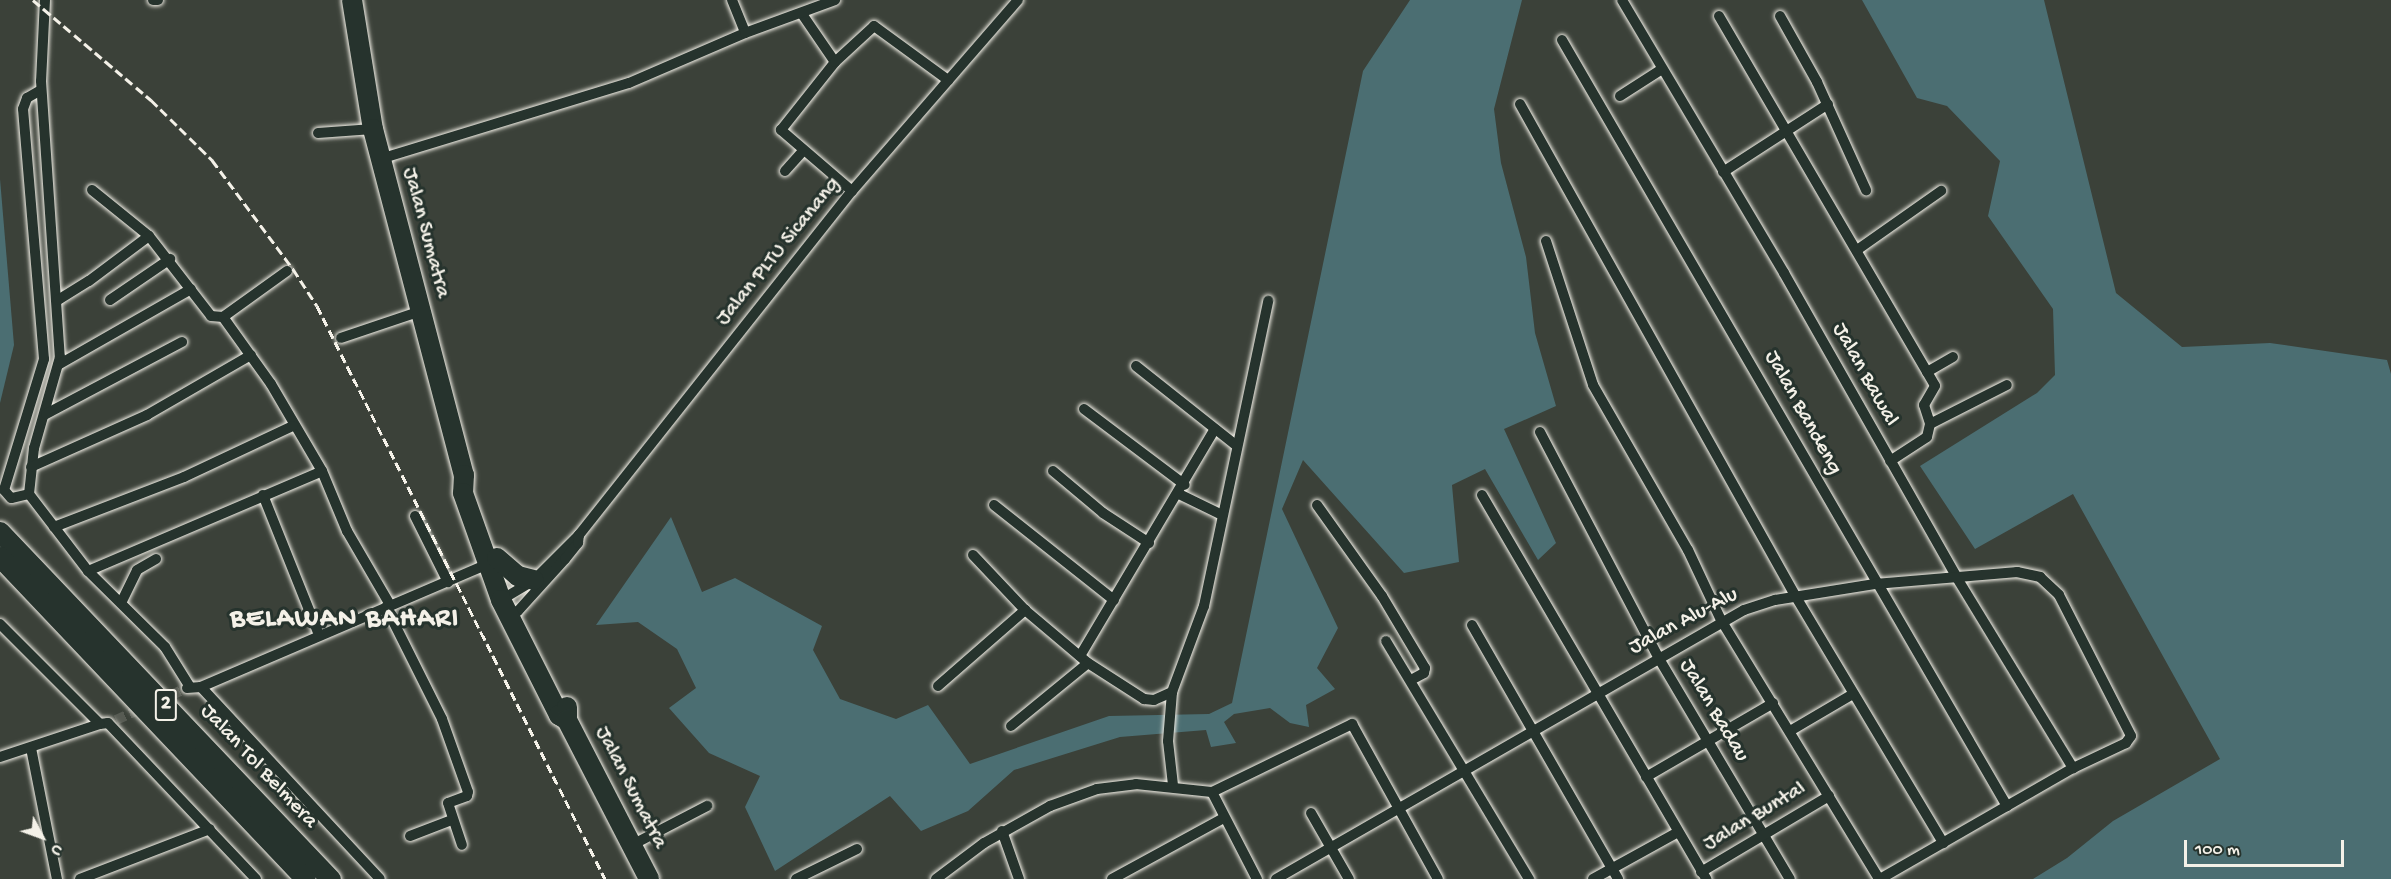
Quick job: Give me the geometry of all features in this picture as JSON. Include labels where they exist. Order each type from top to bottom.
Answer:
[{"type":"highway","name":"Jalan Sumatra","points":[[352,0],[380,159],[464,475],[474,490],[492,562],[509,605],[568,709],[567,720],[649,879]]},
{"type":"highway","name":"Jalan Tol Belmera","points":[[0,532],[331,879]]},
{"type":"highway","name":"Jalan Tol Belmera","points":[[0,557],[306,879]]},
{"type":"highway","points":[[492,562],[513,573],[534,580]]},
{"type":"street","points":[[45,0],[41,90],[58,300],[58,365],[31,467],[29,494],[88,571],[122,601],[165,647],[193,687],[380,879]]},
{"type":"street","points":[[153,0],[158,0]]},
{"type":"street","points":[[732,0],[745,31]]},
{"type":"street","points":[[380,159],[629,83],[745,31],[802,14],[835,0]]},
{"type":"street","name":"Jalan PLTU Sicanang","points":[[509,605],[579,535],[852,191],[1018,0]]},
{"type":"street","name":"Jalan Bawal","points":[[1622,0],[1957,578],[2073,768]]},
{"type":"street","points":[[802,14],[835,62]]},
{"type":"street","points":[[1719,16],[1788,130],[1935,388],[1924,405],[1930,424],[1923,441],[1890,461]]},
{"type":"street","points":[[1780,16],[1828,104],[1866,189]]},
{"type":"street","points":[[852,191],[782,134],[782,126],[835,62],[874,26],[948,80]]},
{"type":"street","name":"Jalan Bandeng","points":[[1562,40],[1732,327],[1875,584],[2007,806]]},
{"type":"street","points":[[1620,96],[1662,69]]},
{"type":"street","points":[[29,494],[11,498],[4,490],[41,375],[45,350],[23,109],[27,98],[41,90]]},
{"type":"street","points":[[1520,104],[1796,597],[1943,843]]},
{"type":"street","points":[[1723,172],[1828,104]]},
{"type":"street","points":[[318,132],[373,129]]},
{"type":"street","points":[[786,171],[803,151]]},
{"type":"street","points":[[92,190],[149,236],[170,259],[211,316],[223,317],[287,271]]},
{"type":"street","points":[[1857,250],[1941,191]]},
{"type":"street","points":[[58,300],[89,281],[149,236]]},
{"type":"street","points":[[1546,241],[1593,385],[1688,550],[1721,620],[1880,879],[2073,768]]},
{"type":"street","points":[[110,300],[170,259]]},
{"type":"street","points":[[58,365],[191,289]]},
{"type":"street","points":[[1173,785],[1168,741],[1169,704],[1204,606],[1221,515],[1268,301]]},
{"type":"street","points":[[341,338],[421,311]]},
{"type":"street","points":[[223,317],[251,355],[322,471],[347,531],[388,606],[442,719],[468,792],[467,796],[448,803],[462,845]]},
{"type":"street","points":[[46,414],[182,342]]},
{"type":"street","points":[[31,467],[147,415],[251,355]]},
{"type":"street","points":[[1927,372],[1953,357]]},
{"type":"street","points":[[1136,366],[1237,446]]},
{"type":"street","points":[[1930,424],[2007,385]]},
{"type":"street","points":[[1084,410],[1182,489],[1221,515]]},
{"type":"street","points":[[54,527],[184,477],[293,426]]},
{"type":"street","points":[[1011,726],[1084,660],[1114,600],[1182,489],[1215,429]]},
{"type":"street","name":"Jalan Badau","points":[[1540,432],[1658,657],[1790,879]]},
{"type":"street","points":[[88,571],[322,471]]},
{"type":"street","points":[[1053,471],[1103,513],[1149,543]]},
{"type":"street","points":[[264,495],[319,635]]},
{"type":"street","points":[[1482,495],[1595,693],[1703,875]]},
{"type":"street","points":[[994,505],[1114,600]]},
{"type":"street","points":[[1317,505],[1382,596],[1425,668],[1424,673],[1411,680]]},
{"type":"street","points":[[415,516],[448,582]]},
{"type":"street","name":"Jalan PLTU Sicanang","points":[[509,605],[566,559],[578,543],[579,535]]},
{"type":"street","points":[[973,555],[1025,610],[1084,660],[1144,699],[1154,700],[1172,692]]},
{"type":"street","points":[[122,601],[135,572],[156,559]]},
{"type":"street","points":[[193,687],[492,562]]},
{"type":"street","name":"Jalan Alu-Alu","points":[[1276,879],[1721,620],[1759,604],[1875,584],[2017,572],[2040,577],[2050,584],[2132,736],[2126,743],[2073,768]]},
{"type":"street","points":[[938,686],[1025,610]]},
{"type":"street","points":[[0,624],[108,722],[256,879]]},
{"type":"street","points":[[1472,625],[1530,731],[1618,879]]},
{"type":"street","points":[[1386,641],[1529,879]]},
{"type":"street","points":[[1790,731],[1853,694]]},
{"type":"street","points":[[1646,777],[1773,703]]},
{"type":"street","points":[[0,758],[108,722]]},
{"type":"street","points":[[942,877],[1002,831],[1089,791],[1136,784],[1173,785],[1212,792],[1352,724],[1396,809],[1438,879]]},
{"type":"street","points":[[31,748],[57,879]]},
{"type":"street","points":[[1212,792],[1257,879]]},
{"type":"street","name":"Jalan Buntal","points":[[1703,875],[1829,796]]},
{"type":"street","points":[[632,845],[707,806]]},
{"type":"street","points":[[1311,813],[1349,879]]},
{"type":"street","points":[[1112,879],[1224,818]]},
{"type":"street","points":[[410,836],[452,820]]},
{"type":"street","points":[[80,879],[210,830]]},
{"type":"street","points":[[1002,831],[1019,879]]},
{"type":"street","points":[[1593,879],[1678,832]]},
{"type":"street","points":[[796,879],[857,849]]},
{"type":"water","points":[[1410,0],[1522,0],[1494,109],[1501,163],[1526,257],[1535,333],[1556,406],[1504,429],[1556,543],[1538,560],[1485,469],[1452,485],[1459,562],[1404,573],[1303,460],[1282,509],[1338,628],[1317,668],[1335,689],[1306,705],[1309,727],[1290,723],[1270,708],[1234,714],[1224,722],[1236,743],[1211,747],[1206,730],[1120,737],[1014,770],[968,811],[921,831],[890,796],[775,871],[745,807],[760,776],[709,753],[669,708],[696,688],[677,649],[638,622],[596,625],[671,517],[702,592],[735,578],[822,626],[813,650],[840,699],[896,719],[928,705],[970,764],[1109,716],[1209,714],[1232,703],[1363,71]]},
{"type":"water","points":[[1862,0],[2044,0],[2116,293],[2182,347],[2270,343],[2387,360],[2391,374],[2391,879],[2033,879],[2067,858],[2113,821],[2220,759],[2073,494],[1975,549],[1920,466],[2037,393],[2055,375],[2053,309],[1988,216],[2000,161],[1947,106],[1917,98]]},
{"type":"water","points":[[0,179],[14,345],[0,403]]},
{"type":"tunnel","points":[[116,720],[187,688]]},
{"type":"railway","points":[[33,0],[151,100],[212,160],[293,269],[317,306],[605,879]]},
{"type":"district","name":"BELAWAN BAHARI","points":[[345,620]]}]
